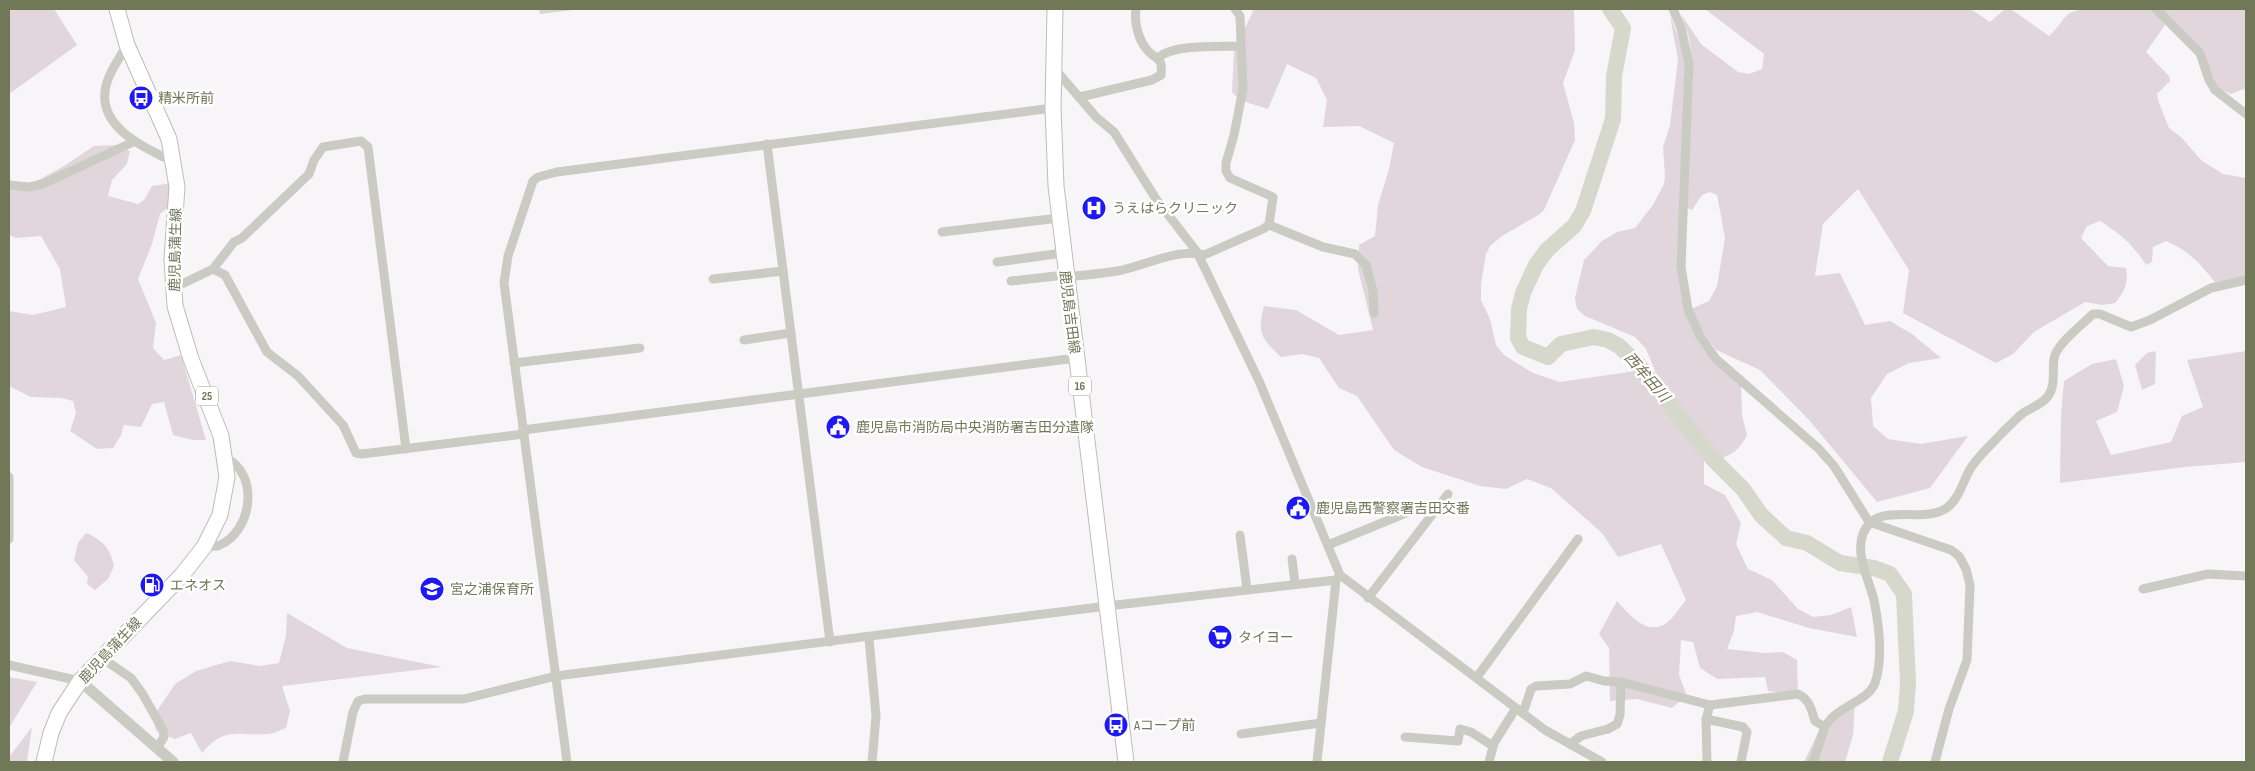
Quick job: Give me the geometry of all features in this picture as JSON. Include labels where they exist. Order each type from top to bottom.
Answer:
[{"type":"main road","name":"鹿児島蒲生線","points":[[44,762],[51,733],[59,713],[80,681],[182,575],[204,547],[220,515],[225,496],[226,458],[214,413],[184,336],[175,306],[172,284],[177,187],[169,138],[127,45],[117,9]]},
{"type":"main road","name":"鹿児島吉田線","points":[[1055,9],[1053,108],[1059,218],[1126,762]]},
{"type":"street","points":[[1080,97],[1152,80],[1161,75],[1162,65],[1159,57],[1148,51],[1139,35],[1135,16],[1136,9]]},
{"type":"street","points":[[1011,282],[1115,271],[1171,256],[1197,252],[1204,255],[1269,225],[1273,197],[1230,178],[1226,171],[1226,163],[1234,135],[1243,89],[1240,16],[1235,9]]},
{"type":"street","points":[[1673,9],[1681,28],[1689,63],[1681,267],[1684,292],[1693,322],[1700,336],[1716,359],[1818,448],[1834,466],[1869,522],[1952,550],[1959,556],[1966,569],[1970,586],[1967,660],[1948,709],[1935,762]]},
{"type":"street","points":[[2156,9],[2200,53],[2215,90],[2246,114]]},
{"type":"street","points":[[127,45],[108,81],[105,102],[121,130],[133,142],[174,163]]},
{"type":"street","points":[[1159,57],[1163,54],[1183,49],[1240,46]]},
{"type":"street","points":[[1053,68],[1096,117],[1114,132],[1156,199],[1197,252],[1259,381],[1328,545],[1338,578],[1317,762]]},
{"type":"street","points":[[567,762],[504,283],[505,269],[530,187],[538,177],[557,172],[1053,108]]},
{"type":"street","points":[[172,284],[182,284],[213,269],[234,242],[242,238],[309,174],[314,160],[323,147],[361,141],[365,143],[368,147],[406,449]]},
{"type":"street","points":[[9,185],[29,187],[43,184],[133,142]]},
{"type":"street","points":[[767,144],[830,642]]},
{"type":"street","points":[[942,232],[1059,218]]},
{"type":"street","points":[[1269,225],[1323,247],[1354,254],[1360,259],[1366,265],[1373,291],[1374,313]]},
{"type":"street","points":[[997,262],[1063,254]]},
{"type":"street","points":[[213,269],[225,275],[267,352],[298,376],[337,418],[356,453],[362,454],[1076,358]]},
{"type":"street","points":[[714,280],[783,271]]},
{"type":"street","points":[[1813,762],[1830,718],[1841,709],[1867,694],[1874,684],[1879,641],[1874,602],[1860,545],[1869,522],[1884,516],[1930,514],[1947,508],[1959,494],[1970,470],[2001,435],[2023,414],[2046,399],[2052,389],[2054,358],[2058,348],[2093,314],[2100,314],[2131,327],[2150,320],[2211,288],[2246,280]]},
{"type":"street","points":[[744,340],[791,333]]},
{"type":"street","points":[[514,363],[640,348]]},
{"type":"street","points":[[204,547],[218,546],[226,541],[243,521],[247,511],[248,491],[241,469],[235,462],[226,458]]},
{"type":"street","points":[[9,477],[9,539]]},
{"type":"street","points":[[1368,598],[1448,494]]},
{"type":"street","points":[[1328,545],[1406,513]]},
{"type":"street","points":[[1240,535],[1247,589]]},
{"type":"street","points":[[1477,677],[1578,539]]},
{"type":"street","points":[[1292,559],[1295,583]]},
{"type":"street","points":[[2143,589],[2208,574],[2246,576]]},
{"type":"street","points":[[343,762],[353,712],[358,701],[390,698],[464,699],[556,676],[1338,578],[1477,677],[1545,730],[1602,762]]},
{"type":"street","points":[[869,638],[876,716],[872,762]]},
{"type":"street","points":[[102,658],[131,678],[142,693],[164,737],[157,748]]},
{"type":"street","points":[[9,665],[80,681],[173,762]]},
{"type":"street","points":[[1488,762],[1493,746],[1520,711],[1531,689],[1536,686],[1570,684],[1586,676],[1604,681],[1621,682],[1710,705],[1784,694],[1798,694],[1805,697],[1810,704],[1815,721],[1825,727]]},
{"type":"street","points":[[1570,744],[1581,736],[1608,729],[1617,724],[1620,715],[1621,682]]},
{"type":"street","points":[[1707,762],[1706,719],[1710,705]]},
{"type":"street","points":[[1706,719],[1743,727],[1747,732],[1742,762]]},
{"type":"street","points":[[1241,734],[1321,723]]},
{"type":"street","points":[[1404,737],[1458,741],[1460,729],[1471,732],[1493,746]]},
{"type":"shaded area","points":[[2095,8],[2152,9],[2165,25],[2146,52],[2169,76],[2170,81],[2157,94],[2169,128],[2181,137],[2201,160],[2223,174],[2246,178],[2246,277],[2215,282],[2188,253],[2166,241],[2153,247],[2152,262],[2146,265],[2126,240],[2100,221],[2087,226],[2081,238],[2108,266],[2126,268],[2126,283],[2118,299],[2115,303],[2102,305],[2085,302],[2034,332],[2013,354],[1996,363],[1903,313],[1909,270],[1858,189],[1823,224],[1815,276],[1840,273],[1865,325],[1890,321],[1912,334],[1941,358],[1909,363],[1887,374],[1871,398],[1873,426],[1888,439],[1921,444],[1968,436],[1930,488],[1877,502],[1809,420],[1760,370],[1716,350],[1702,331],[1691,309],[1709,301],[1717,286],[1725,238],[1717,195],[1710,192],[1702,195],[1692,210],[1687,208],[1693,63],[1689,38],[1681,14],[1701,44],[1738,72],[1749,74],[1762,69],[1764,54],[1705,9],[1971,9],[1990,22],[2005,9],[2011,9],[2049,36],[2067,15],[2074,11]]},
{"type":"shaded area","points":[[9,9],[54,9],[77,45],[9,94]]},
{"type":"shaded area","points":[[539,9],[573,9],[573,10],[540,14]]},
{"type":"shaded area","points":[[1254,9],[1574,9],[1575,50],[1563,83],[1574,123],[1575,140],[1544,210],[1502,236],[1490,246],[1486,254],[1481,284],[1481,300],[1490,319],[1496,345],[1504,355],[1533,373],[1560,382],[1635,371],[1656,373],[1646,349],[1635,337],[1585,316],[1577,309],[1575,298],[1584,260],[1602,241],[1617,232],[1635,228],[1653,205],[1664,184],[1663,147],[1670,125],[1678,60],[1670,15],[1681,43],[1685,64],[1678,275],[1681,294],[1690,324],[1697,337],[1715,360],[1741,384],[1742,415],[1747,435],[1739,447],[1730,455],[1704,461],[1704,484],[1725,495],[1741,523],[1736,544],[1748,569],[1772,580],[1798,609],[1813,617],[1831,615],[1851,607],[1857,637],[1809,628],[1757,612],[1736,616],[1734,631],[1727,649],[1764,653],[1783,652],[1797,660],[1798,695],[1768,691],[1765,677],[1717,679],[1700,668],[1693,642],[1681,640],[1679,675],[1687,696],[1672,708],[1637,699],[1610,701],[1609,648],[1599,634],[1617,601],[1644,625],[1658,627],[1668,622],[1686,600],[1661,544],[1618,557],[1602,533],[1551,488],[1527,479],[1506,489],[1480,486],[1422,467],[1394,450],[1357,396],[1339,388],[1319,358],[1302,354],[1281,357],[1265,340],[1261,329],[1264,306],[1296,310],[1339,335],[1373,330],[1358,269],[1359,245],[1375,236],[1378,205],[1389,169],[1394,143],[1359,126],[1323,127],[1327,100],[1316,78],[1287,64],[1268,109],[1239,100],[1232,92],[1234,51]]},
{"type":"shaded area","points":[[2161,9],[2246,9],[2246,91],[2244,89],[2231,94],[2217,88],[2201,49]]},
{"type":"shaded area","points":[[117,145],[130,151],[127,164],[112,180],[108,196],[138,204],[144,200],[152,186],[179,182],[179,198],[160,214],[152,244],[138,279],[156,323],[153,348],[164,360],[181,355],[206,440],[193,440],[173,435],[164,402],[152,404],[141,427],[124,425],[121,435],[113,448],[97,449],[70,431],[76,413],[73,401],[61,398],[31,397],[9,386],[9,311],[33,315],[66,307],[60,269],[41,236],[16,238],[9,235],[9,186],[20,190],[64,166],[94,146]]},
{"type":"shaded area","points":[[2156,351],[2155,384],[2142,390],[2135,365],[2147,353]]},
{"type":"shaded area","points":[[2246,351],[2246,462],[2185,467],[2060,483],[2061,414],[2064,381],[2092,364],[2116,359],[2124,386],[2117,412],[2096,421],[2111,455],[2171,442],[2182,416],[2203,407],[2187,360]]},
{"type":"shaded area","points":[[86,533],[105,545],[114,566],[108,579],[95,590],[87,584],[88,577],[74,560],[78,543]]},
{"type":"shaded area","points":[[287,613],[347,648],[442,667],[282,686],[290,711],[286,728],[270,734],[232,734],[225,736],[218,739],[202,753],[191,733],[175,739],[156,731],[153,717],[175,684],[196,671],[230,661],[260,666],[279,663],[286,635]]},
{"type":"shaded area","points":[[9,677],[37,682],[9,728]]},
{"type":"shaded area","points":[[1855,702],[1853,735],[1845,762],[1804,762],[1821,726]]},
{"type":"shaded area","points":[[32,727],[27,762],[9,762],[9,757]]},
{"type":"waterway","name":"西牟田川","points":[[1610,9],[1623,28],[1614,76],[1613,119],[1583,211],[1574,226],[1547,250],[1536,265],[1523,293],[1519,309],[1518,338],[1523,347],[1548,357],[1561,344],[1594,337],[1608,340],[1619,346],[1638,364],[1712,458],[1743,489],[1761,515],[1786,538],[1807,543],[1840,563],[1874,568],[1890,574],[1904,594],[1908,683],[1906,711],[1890,762]]},
{"type":"place","name":"精米所前","points":[[141,98]]},
{"type":"place","name":"うえはらクリニック","points":[[1094,208]]},
{"type":"place","name":"鹿児島市消防局中央消防署吉田分遣隊","points":[[838,427]]},
{"type":"place","name":"鹿児島西警察署吉田交番","points":[[1298,508]]},
{"type":"place","name":"エネオス","points":[[152,585]]},
{"type":"place","name":"宮之浦保育所","points":[[432,589]]},
{"type":"place","name":"タイヨー","points":[[1220,637]]},
{"type":"place","name":"Aコープ前","points":[[1116,725]]}]
